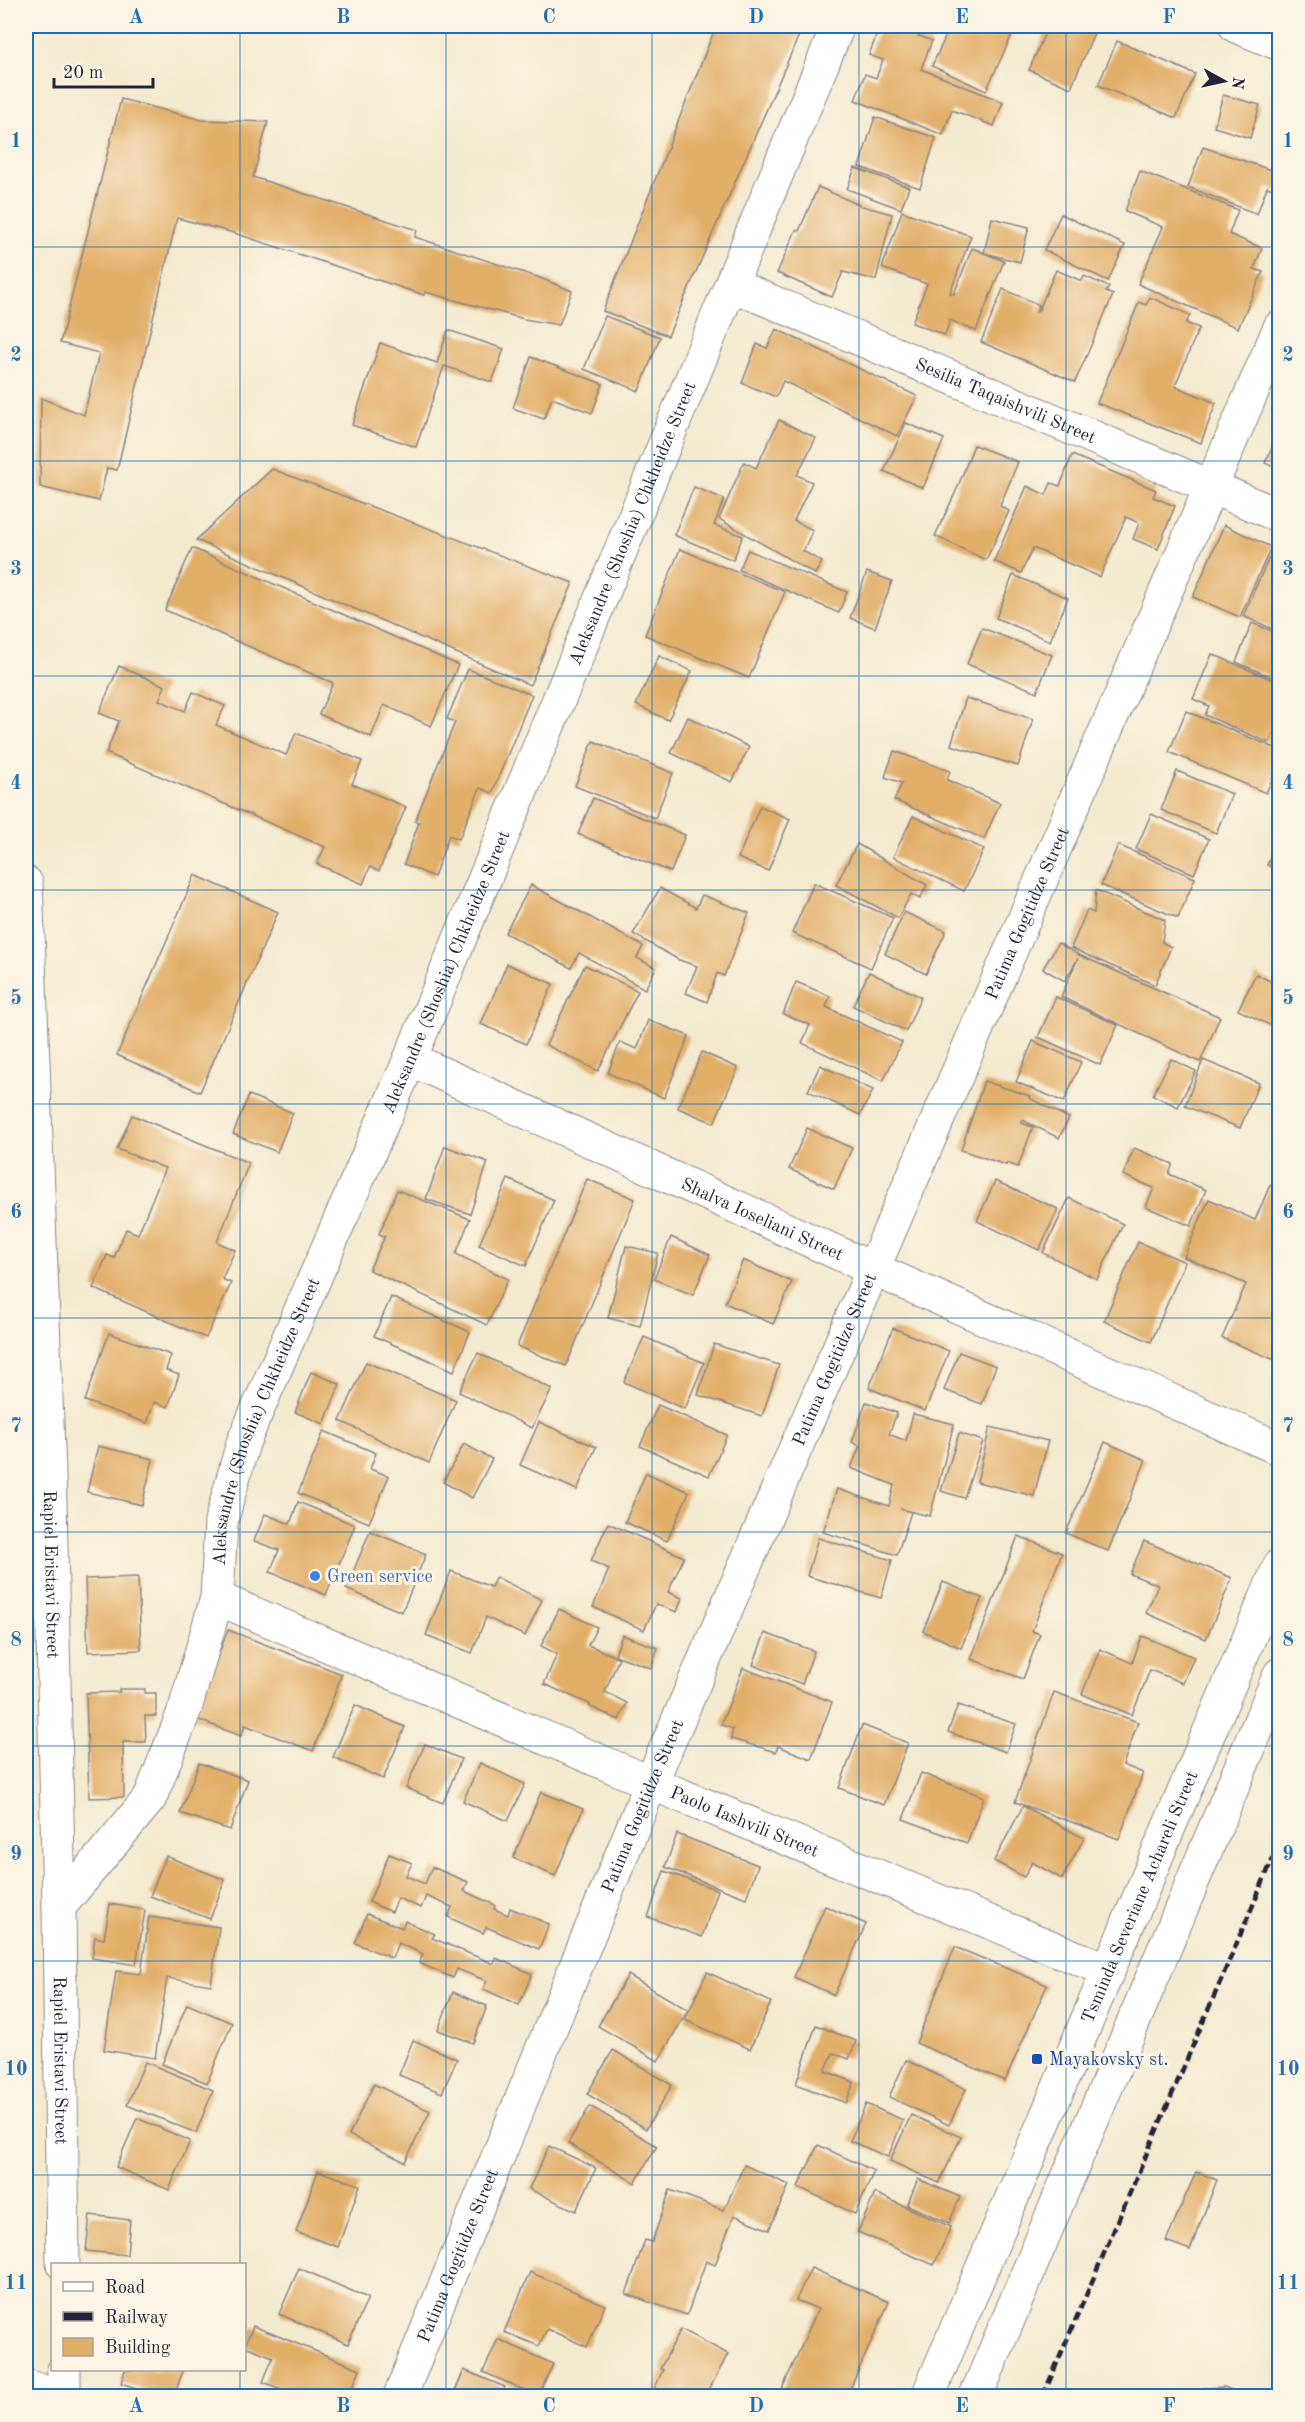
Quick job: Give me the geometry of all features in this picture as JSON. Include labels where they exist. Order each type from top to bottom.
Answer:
[{"type":"street","name":"Aleksandre (Shoshia) Chkheidze Street","points":[[59,1907],[150,1798],[184,1709],[217,1598],[221,1522],[243,1443],[410,1059],[838,26]]},
{"type":"street","points":[[1236,26],[1280,44]]},
{"type":"street","name":"Sesilia Taqaishvili Street","points":[[732,285],[1280,516]]},
{"type":"street","name":"Patima Gogitidze Street","points":[[400,2397],[651,1783],[1280,327]]},
{"type":"street","name":"Rapiel Eristavi Street","points":[[26,883],[50,1500],[59,1907],[63,2263]]},
{"type":"street","name":"Shalva Ioseliani Street","points":[[410,1059],[873,1269],[1280,1449]]},
{"type":"street","name":"Tsminda Severiane Achareli Street","points":[[928,2397],[1280,1565]]},
{"type":"street","name":"Paolo Iashvili Street","points":[[217,1598],[651,1783],[1071,1956],[1109,1969]]},
{"type":"street","points":[[976,2397],[1280,1674]]},
{"type":"street","points":[[64,2371],[64,2397]]},
{"type":"street","points":[[26,2386],[56,2397]]},
{"type":"building","points":[[716,26],[803,26],[668,336],[603,311]]},
{"type":"building","points":[[880,26],[893,26],[932,41],[921,69],[1003,102],[994,126],[952,110],[943,135],[855,100],[865,74],[876,78],[883,60],[869,55]]},
{"type":"building","points":[[942,26],[1016,26],[986,91],[932,66],[949,29]]},
{"type":"building","points":[[1048,26],[1076,26],[1094,33],[1071,88],[1029,70]]},
{"type":"building","points":[[1117,41],[1195,74],[1176,118],[1098,85]]},
{"type":"building","points":[[1223,95],[1260,105],[1250,138],[1214,127]]},
{"type":"building","points":[[121,99],[202,120],[268,122],[253,177],[417,230],[415,237],[540,278],[572,291],[559,325],[524,319],[425,292],[424,295],[234,233],[177,218],[117,470],[107,468],[99,501],[40,487],[41,398],[84,415],[99,353],[60,343]]},
{"type":"building","points":[[875,117],[936,138],[920,188],[859,167]]},
{"type":"building","points":[[1203,147],[1280,173],[1280,191],[1267,187],[1257,214],[1188,187]]},
{"type":"building","points":[[855,168],[909,187],[901,209],[847,189]]},
{"type":"building","points":[[1140,171],[1238,210],[1229,234],[1262,248],[1254,269],[1263,272],[1238,328],[1138,284],[1163,227],[1125,211]]},
{"type":"building","points":[[818,187],[862,206],[892,214],[876,280],[843,272],[832,297],[777,273]]},
{"type":"building","points":[[902,211],[971,236],[950,293],[954,294],[972,248],[1004,261],[976,331],[950,320],[945,335],[912,323],[927,284],[882,268]]},
{"type":"building","points":[[1061,214],[1125,245],[1108,281],[1044,250]]},
{"type":"building","points":[[992,218],[1029,227],[1020,262],[984,253]]},
{"type":"building","points":[[1056,270],[1082,281],[1084,276],[1109,287],[1106,292],[1113,295],[1075,382],[981,342],[1003,289],[1039,305],[1036,312],[1038,312]]},
{"type":"building","points":[[1150,297],[1190,315],[1186,323],[1199,328],[1175,386],[1216,403],[1201,443],[1097,403],[1139,302],[1146,305]]},
{"type":"building","points":[[605,316],[660,337],[639,391],[584,369]]},
{"type":"building","points":[[776,329],[917,396],[897,436],[783,381],[776,397],[742,383],[757,344],[767,348]]},
{"type":"building","points":[[448,330],[504,349],[492,382],[444,366],[416,447],[352,425],[380,343],[437,363]]},
{"type":"building","points":[[531,357],[603,384],[592,413],[552,398],[544,419],[513,408]]},
{"type":"building","points":[[779,420],[816,438],[797,475],[812,482],[794,521],[813,530],[803,551],[822,562],[815,574],[719,519],[744,462],[756,468]]},
{"type":"building","points":[[906,423],[944,439],[923,488],[884,471]]},
{"type":"building","points":[[1280,431],[1280,470],[1265,463]]},
{"type":"building","points":[[974,445],[1018,462],[1000,506],[1009,511],[986,560],[935,536]]},
{"type":"building","points":[[1072,455],[1156,490],[1153,497],[1175,506],[1158,549],[1133,539],[1139,523],[1126,517],[1100,577],[1033,548],[1021,573],[994,561],[1027,486],[1046,495],[1051,483],[1060,486]]},
{"type":"building","points":[[272,469],[573,583],[530,685],[196,540]]},
{"type":"building","points":[[694,487],[724,499],[714,525],[743,536],[733,560],[674,535]]},
{"type":"building","points":[[1224,525],[1271,547],[1240,617],[1193,597]]},
{"type":"building","points":[[192,548],[458,665],[431,726],[384,705],[371,737],[319,714],[333,683],[165,610]]},
{"type":"building","points":[[680,549],[785,592],[749,678],[645,635]]},
{"type":"building","points":[[748,550],[847,592],[839,613],[739,570]]},
{"type":"building","points":[[1272,551],[1280,554],[1280,632],[1243,616]]},
{"type":"building","points":[[867,572],[892,581],[875,628],[850,618]]},
{"type":"building","points":[[1013,575],[1068,598],[1050,641],[996,618]]},
{"type":"building","points":[[1252,623],[1280,634],[1280,669],[1276,679],[1236,662]]},
{"type":"building","points":[[982,628],[1052,655],[1037,692],[967,664]]},
{"type":"building","points":[[1212,654],[1280,683],[1280,719],[1269,743],[1205,715],[1209,706],[1193,699]]},
{"type":"building","points":[[659,656],[692,671],[668,720],[636,705]]},
{"type":"building","points":[[119,666],[165,686],[159,700],[185,711],[193,692],[225,706],[216,725],[286,755],[296,733],[362,761],[352,784],[406,807],[379,871],[370,867],[363,884],[317,864],[325,847],[106,753],[119,721],[99,713]]},
{"type":"building","points":[[468,669],[532,695],[492,793],[480,788],[459,839],[449,835],[434,877],[404,864],[419,822],[415,821],[455,722],[447,719]]},
{"type":"building","points":[[966,698],[1033,719],[1018,766],[951,745]]},
{"type":"building","points":[[1186,711],[1280,750],[1280,760],[1266,793],[1169,752]]},
{"type":"building","points":[[688,717],[749,747],[732,782],[671,753]]},
{"type":"building","points":[[593,741],[673,773],[655,818],[575,786]]},
{"type":"building","points":[[894,751],[950,771],[947,780],[1000,803],[984,839],[894,800],[902,783],[885,777]]},
{"type":"building","points":[[1177,771],[1232,794],[1216,833],[1161,810]]},
{"type":"building","points":[[593,798],[685,835],[671,872],[578,834]]},
{"type":"building","points":[[760,806],[790,819],[768,871],[738,858]]},
{"type":"building","points":[[1151,814],[1209,839],[1194,874],[1136,849]]},
{"type":"building","points":[[913,816],[984,849],[964,891],[893,857]]},
{"type":"building","points":[[1280,838],[1280,871],[1267,865]]},
{"type":"building","points":[[857,844],[927,885],[920,899],[911,894],[898,918],[836,885]]},
{"type":"building","points":[[1118,845],[1195,878],[1178,918],[1101,885]]},
{"type":"building","points":[[195,875],[278,912],[200,1092],[117,1055]]},
{"type":"building","points":[[814,883],[893,918],[871,968],[792,933]]},
{"type":"building","points":[[531,885],[643,946],[637,958],[656,968],[645,989],[579,953],[571,968],[505,933]]},
{"type":"building","points":[[660,888],[696,908],[702,895],[749,913],[724,976],[717,973],[707,1002],[686,993],[697,966],[679,960],[633,934]]},
{"type":"building","points":[[1096,890],[1165,920],[1162,942],[1171,947],[1155,985],[1071,948],[1087,910],[1094,913]]},
{"type":"building","points":[[904,912],[946,931],[926,974],[885,954]]},
{"type":"building","points":[[1058,943],[1079,955],[1220,1017],[1200,1062],[1061,997],[1078,958],[1065,981],[1043,969]]},
{"type":"building","points":[[507,964],[553,984],[526,1044],[481,1024]]},
{"type":"building","points":[[585,965],[638,991],[598,1071],[546,1045]]},
{"type":"building","points":[[869,972],[921,997],[906,1031],[853,1006]]},
{"type":"building","points":[[1256,974],[1280,986],[1280,1030],[1238,1010]]},
{"type":"building","points":[[796,982],[830,996],[826,1007],[902,1042],[883,1081],[802,1043],[810,1025],[783,1014]]},
{"type":"building","points":[[1056,997],[1118,1025],[1100,1065],[1038,1037]]},
{"type":"building","points":[[648,1020],[689,1036],[664,1098],[608,1073],[620,1042],[637,1049]]},
{"type":"building","points":[[1033,1041],[1081,1062],[1064,1102],[1016,1082]]},
{"type":"building","points":[[702,1052],[738,1068],[714,1123],[678,1108]]},
{"type":"building","points":[[1171,1059],[1196,1071],[1178,1107],[1153,1095]]},
{"type":"building","points":[[1203,1060],[1259,1083],[1240,1128],[1185,1106]]},
{"type":"building","points":[[820,1065],[873,1090],[860,1115],[808,1091]]},
{"type":"building","points":[[984,1081],[1030,1096],[1029,1098],[1069,1118],[1059,1138],[1022,1120],[1021,1123],[1033,1127],[1018,1167],[961,1150]]},
{"type":"building","points":[[249,1095],[293,1113],[277,1152],[233,1134]]},
{"type":"building","points":[[132,1115],[249,1163],[217,1242],[235,1250],[222,1279],[231,1283],[206,1338],[93,1288],[107,1255],[114,1258],[126,1229],[138,1234],[165,1168],[117,1149]]},
{"type":"building","points":[[807,1128],[852,1148],[834,1189],[789,1169]]},
{"type":"building","points":[[445,1146],[488,1162],[470,1214],[426,1199]]},
{"type":"building","points":[[1134,1148],[1173,1164],[1169,1174],[1206,1190],[1191,1226],[1146,1207],[1154,1188],[1123,1175]]},
{"type":"building","points":[[508,1179],[554,1200],[526,1266],[479,1245]]},
{"type":"building","points":[[587,1179],[635,1199],[566,1366],[517,1346]]},
{"type":"building","points":[[995,1181],[1058,1209],[1039,1250],[977,1221]]},
{"type":"building","points":[[1270,1185],[1280,1189],[1280,1362],[1222,1338],[1246,1284],[1184,1257],[1209,1199],[1255,1220]]},
{"type":"building","points":[[397,1190],[470,1219],[456,1254],[508,1279],[487,1325],[369,1270],[385,1236],[379,1234]]},
{"type":"building","points":[[1069,1198],[1123,1224],[1097,1279],[1043,1253]]},
{"type":"building","points":[[671,1237],[710,1255],[693,1295],[654,1279]]},
{"type":"building","points":[[1138,1242],[1185,1262],[1151,1342],[1104,1321]]},
{"type":"building","points":[[626,1246],[658,1253],[640,1326],[608,1318]]},
{"type":"building","points":[[743,1260],[792,1282],[773,1324],[725,1303]]},
{"type":"building","points":[[391,1297],[470,1332],[454,1371],[374,1336]]},
{"type":"building","points":[[893,1328],[949,1351],[925,1411],[869,1388]]},
{"type":"building","points":[[109,1333],[171,1355],[166,1370],[179,1375],[168,1407],[154,1402],[147,1423],[85,1401]]},
{"type":"building","points":[[644,1337],[704,1363],[685,1409],[624,1382]]},
{"type":"building","points":[[714,1344],[779,1365],[762,1416],[698,1395]]},
{"type":"building","points":[[959,1352],[996,1366],[982,1404],[944,1390]]},
{"type":"building","points":[[478,1353],[552,1389],[532,1428],[459,1392]]},
{"type":"building","points":[[366,1362],[456,1400],[429,1463],[340,1421]]},
{"type":"building","points":[[311,1372],[340,1384],[324,1424],[295,1412]]},
{"type":"building","points":[[866,1402],[897,1413],[889,1434],[906,1441],[913,1414],[954,1424],[930,1516],[900,1509],[911,1512],[897,1555],[823,1532],[837,1489],[889,1506],[894,1485],[851,1468],[860,1446],[852,1442]]},
{"type":"building","points":[[658,1405],[727,1435],[709,1476],[640,1446]]},
{"type":"building","points":[[539,1422],[596,1447],[577,1490],[520,1465]]},
{"type":"building","points":[[990,1427],[1048,1441],[1034,1496],[977,1482]]},
{"type":"building","points":[[324,1431],[376,1453],[370,1469],[389,1476],[369,1523],[298,1493]]},
{"type":"building","points":[[959,1433],[983,1441],[964,1498],[941,1491]]},
{"type":"building","points":[[1105,1442],[1146,1460],[1108,1551],[1066,1533]]},
{"type":"building","points":[[464,1444],[492,1459],[472,1498],[443,1482]]},
{"type":"building","points":[[98,1446],[153,1459],[142,1505],[87,1492]]},
{"type":"building","points":[[646,1473],[689,1492],[667,1541],[625,1522]]},
{"type":"building","points":[[298,1502],[355,1525],[326,1595],[270,1572],[279,1550],[254,1541],[265,1514],[290,1524]]},
{"type":"building","points":[[608,1523],[684,1557],[668,1592],[682,1598],[677,1612],[656,1604],[644,1630],[593,1607],[609,1569],[591,1561]]},
{"type":"building","points":[[370,1531],[426,1554],[402,1612],[346,1589]]},
{"type":"building","points":[[1018,1536],[1062,1553],[1032,1631],[1040,1634],[1023,1679],[971,1659]]},
{"type":"building","points":[[818,1538],[892,1560],[881,1598],[807,1576]]},
{"type":"building","points":[[1144,1541],[1232,1578],[1206,1639],[1146,1613],[1158,1585],[1130,1574]]},
{"type":"building","points":[[451,1571],[491,1587],[496,1577],[542,1600],[525,1636],[486,1617],[472,1653],[426,1635]]},
{"type":"building","points":[[138,1577],[141,1650],[88,1652],[85,1579]]},
{"type":"building","points":[[943,1582],[982,1598],[961,1648],[923,1631]]},
{"type":"building","points":[[559,1609],[597,1627],[588,1645],[619,1658],[605,1692],[627,1703],[619,1720],[589,1706],[590,1704],[544,1684],[557,1654],[541,1646]]},
{"type":"building","points":[[228,1630],[342,1674],[313,1751],[245,1725],[241,1736],[194,1718]]},
{"type":"building","points":[[765,1633],[814,1651],[802,1684],[753,1665]]},
{"type":"building","points":[[622,1635],[658,1648],[651,1668],[615,1655]]},
{"type":"building","points":[[1142,1636],[1194,1657],[1183,1683],[1150,1670],[1132,1715],[1082,1694],[1100,1649],[1132,1663]]},
{"type":"building","points":[[743,1668],[832,1702],[811,1759],[778,1746],[776,1752],[731,1739],[733,1729],[721,1725]]},
{"type":"building","points":[[119,1689],[145,1689],[145,1693],[156,1693],[156,1716],[145,1716],[146,1742],[123,1742],[124,1797],[89,1798],[86,1693],[119,1692]]},
{"type":"building","points":[[1054,1692],[1138,1722],[1123,1765],[1143,1773],[1119,1839],[1015,1802]]},
{"type":"building","points":[[355,1705],[405,1727],[383,1779],[333,1757]]},
{"type":"building","points":[[958,1705],[1016,1724],[1006,1752],[948,1732]]},
{"type":"building","points":[[862,1725],[908,1743],[884,1805],[839,1788]]},
{"type":"building","points":[[425,1744],[461,1759],[443,1803],[406,1788]]},
{"type":"building","points":[[199,1763],[248,1780],[230,1830],[180,1813]]},
{"type":"building","points":[[480,1763],[525,1784],[508,1821],[463,1801]]},
{"type":"building","points":[[921,1773],[984,1797],[967,1843],[903,1819]]},
{"type":"building","points":[[541,1792],[583,1809],[555,1876],[513,1858]]},
{"type":"building","points":[[1023,1806],[1084,1838],[1062,1879],[1032,1862],[1024,1877],[994,1861]]},
{"type":"building","points":[[677,1834],[758,1865],[746,1898],[665,1867]]},
{"type":"building","points":[[389,1854],[412,1863],[406,1876],[425,1884],[432,1867],[468,1882],[464,1891],[495,1905],[494,1909],[508,1915],[510,1908],[549,1924],[539,1949],[486,1927],[483,1933],[448,1917],[452,1907],[426,1896],[421,1908],[398,1898],[392,1912],[369,1902]]},
{"type":"building","points":[[166,1856],[225,1880],[210,1919],[150,1896]]},
{"type":"building","points":[[664,1871],[718,1890],[702,1937],[648,1917]]},
{"type":"building","points":[[110,1904],[145,1910],[136,1965],[92,1958],[95,1937],[104,1939]]},
{"type":"building","points":[[825,1906],[866,1924],[834,1995],[794,1977]]},
{"type":"building","points":[[367,1914],[402,1928],[405,1921],[435,1934],[432,1938],[494,1964],[496,1958],[532,1974],[519,2005],[483,1989],[487,1981],[457,1969],[453,1978],[419,1963],[423,1954],[398,1943],[392,1958],[355,1943]]},
{"type":"building","points":[[149,1917],[219,1927],[211,1985],[167,1978],[155,2058],[104,2050],[116,1971],[141,1974]]},
{"type":"building","points":[[955,1947],[1047,1985],[1005,2081],[916,2043]]},
{"type":"building","points":[[707,1972],[771,2002],[750,2049],[685,2020]]},
{"type":"building","points":[[628,1975],[688,2010],[658,2061],[598,2026]]},
{"type":"building","points":[[453,1992],[487,2006],[473,2043],[438,2030]]},
{"type":"building","points":[[187,2004],[232,2023],[207,2083],[162,2064]]},
{"type":"building","points":[[816,2025],[856,2041],[849,2059],[833,2053],[825,2071],[854,2082],[846,2103],[796,2084]]},
{"type":"building","points":[[413,2040],[457,2059],[442,2093],[399,2075]]},
{"type":"building","points":[[613,2050],[672,2085],[646,2129],[587,2094]]},
{"type":"building","points":[[906,2060],[966,2089],[949,2125],[889,2097]]},
{"type":"building","points":[[145,2062],[213,2090],[196,2133],[127,2105]]},
{"type":"building","points":[[374,2084],[430,2111],[405,2162],[349,2135]]},
{"type":"building","points":[[866,2104],[903,2120],[888,2157],[850,2141]]},
{"type":"building","points":[[590,2106],[657,2146],[635,2183],[568,2143]]},
{"type":"building","points":[[911,2115],[961,2137],[939,2183],[890,2161]]},
{"type":"building","points":[[137,2118],[190,2141],[169,2190],[116,2167]]},
{"type":"building","points":[[818,2145],[874,2171],[855,2214],[798,2187]]},
{"type":"building","points":[[549,2146],[596,2168],[576,2211],[529,2189]]},
{"type":"building","points":[[744,2165],[789,2185],[769,2230],[734,2215],[715,2265],[706,2261],[687,2315],[626,2294],[645,2240],[652,2242],[670,2190],[724,2210]]},
{"type":"building","points":[[318,2171],[360,2185],[338,2247],[296,2232]]},
{"type":"building","points":[[1196,2172],[1217,2180],[1190,2250],[1166,2241]]},
{"type":"building","points":[[918,2179],[960,2197],[949,2223],[907,2205]]},
{"type":"building","points":[[875,2193],[951,2227],[934,2265],[858,2232]]},
{"type":"building","points":[[90,2215],[130,2220],[127,2255],[86,2251]]},
{"type":"building","points":[[299,2268],[368,2298],[348,2344],[279,2314]]},
{"type":"building","points":[[811,2268],[889,2302],[847,2396],[779,2396],[818,2309],[796,2300]]},
{"type":"building","points":[[530,2272],[605,2305],[587,2347],[547,2329],[539,2346],[504,2332]]},
{"type":"building","points":[[253,2326],[360,2369],[349,2396],[278,2396],[281,2389],[263,2382],[273,2357],[246,2346]]},
{"type":"building","points":[[681,2329],[728,2354],[709,2390],[713,2392],[711,2396],[651,2396],[663,2370],[660,2369]]},
{"type":"building","points":[[498,2339],[553,2364],[538,2396],[483,2372]]},
{"type":"building","points":[[464,2370],[505,2387],[501,2396],[453,2396]]},
{"type":"building","points":[[125,2371],[183,2371],[174,2396],[161,2396],[121,2383]]},
{"type":"building","points":[[1224,2387],[1247,2396],[1186,2396],[1203,2388]]},
{"type":"railway","points":[[1043,2396],[1280,1842]]},
{"type":"place","name":"Green service","points":[[315,1576]]},
{"type":"place","name":"Mayakovsky st.","points":[[1037,2059]]}]
